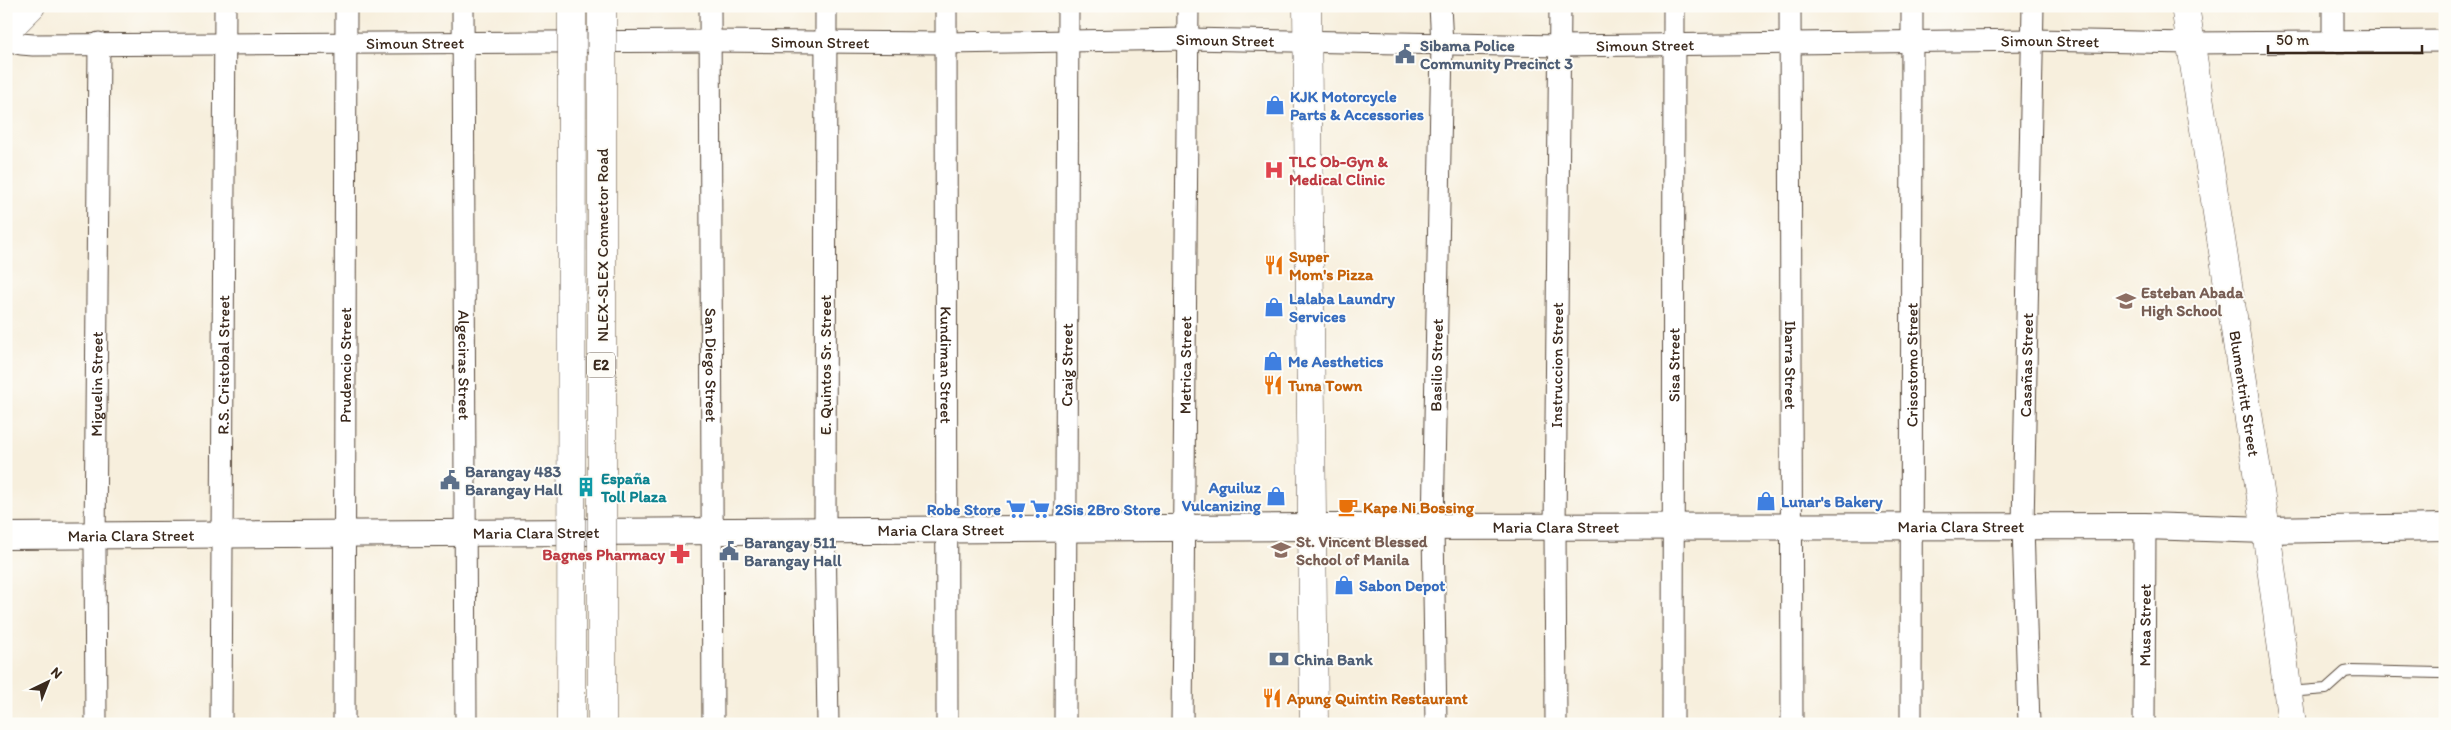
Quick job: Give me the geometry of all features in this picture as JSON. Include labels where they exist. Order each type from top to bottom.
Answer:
[{"type":"main road","points":[[6,31],[31,6]]},
{"type":"main road","name":"NLEX-SLEX Connector Road","points":[[571,724],[572,6]]},
{"type":"main road","name":"NLEX-SLEX Connector Road","points":[[602,6],[602,724]]},
{"type":"main road","points":[[1307,6],[1314,527],[1314,724]]},
{"type":"main road","name":"Blumentritt Street","points":[[2185,6],[2266,530],[2292,724]]},
{"type":"street","name":"R.S. Cristobal Street","points":[[221,724],[220,535],[225,6]]},
{"type":"street","name":"Prudencio Street","points":[[344,724],[346,6]]},
{"type":"street","name":"Algeciras Street","points":[[463,6],[466,724]]},
{"type":"street","name":"San Diego Street","points":[[710,6],[713,724]]},
{"type":"street","name":"E. Quintos Sr. Street","points":[[826,6],[825,530],[828,724]]},
{"type":"street","name":"Kundiman Street","points":[[946,6],[947,724]]},
{"type":"street","name":"Craig Street","points":[[1065,724],[1068,6]]},
{"type":"street","name":"Metrica Street","points":[[1182,724],[1182,528],[1188,6]]},
{"type":"street","name":"Basilio Street","points":[[1436,724],[1433,527],[1442,44],[1440,6]]},
{"type":"street","name":"Instruccion Street","points":[[1556,724],[1555,527],[1560,6]]},
{"type":"street","name":"Sisa Street","points":[[1672,724],[1674,6]]},
{"type":"street","name":"Ibarra Street","points":[[1790,6],[1792,724]]},
{"type":"street","name":"Crisostomo Street","points":[[1911,724],[1913,526],[1912,6]]},
{"type":"street","name":"Casañas Street","points":[[2029,724],[2023,526],[2034,40],[2033,6]]},
{"type":"street","points":[[2333,6],[2333,40]]},
{"type":"street","name":"Simoun Street","points":[[6,39],[27,44],[225,44],[710,40],[946,43],[1068,39],[1188,39],[1560,46],[2034,40],[2190,43],[2333,40],[2445,41]]},
{"type":"street","name":"Miguelin Street","points":[[96,724],[95,536],[99,43]]},
{"type":"street","name":"Maria Clara Street","points":[[6,536],[1314,527],[2145,526],[2266,530],[2445,527]]},
{"type":"street","name":"Musa Street","points":[[2144,724],[2145,526]]},
{"type":"lane","points":[[2287,692],[2326,689],[2345,672],[2351,671],[2440,673]]},
{"type":"place","name":"Sibama Police Community Precinct 3","points":[[1405,54]]},
{"type":"place","name":"KJK Motorcycle Parts & Accessories","points":[[1275,105]]},
{"type":"place","name":"TLC Ob-Gyn & Medical Clinic","points":[[1274,170]]},
{"type":"place","name":"Super Mom's Pizza","points":[[1274,265]]},
{"type":"place","name":"Esteban Abada High School","points":[[2126,301]]},
{"type":"place","name":"Lalaba Laundry Services","points":[[1274,307]]},
{"type":"place","name":"Me Aesthetics","points":[[1273,361]]},
{"type":"place","name":"Tuna Town","points":[[1273,385]]},
{"type":"place","name":"Barangay 483 Barangay Hall","points":[[450,480]]},
{"type":"place","name":"España Toll Plaza","points":[[586,487]]},
{"type":"place","name":"Aguiluz Vulcanizing","points":[[1276,496]]},
{"type":"place","name":"Lunar's Bakery","points":[[1766,501]]},
{"type":"place","name":"Kape Ni Bossing","points":[[1348,507]]},
{"type":"place","name":"Robe Store","points":[[1016,509]]},
{"type":"place","name":"2Sis 2Bro Store","points":[[1040,509]]},
{"type":"place","name":"St. Vincent Blessed School of Manila","points":[[1281,550]]},
{"type":"place","name":"Barangay 511 Barangay Hall","points":[[729,551]]},
{"type":"place","name":"Bagnes Pharmacy","points":[[680,554]]},
{"type":"place","name":"Sabon Depot","points":[[1344,585]]},
{"type":"place","name":"China Bank","points":[[1279,659]]},
{"type":"place","name":"Apung Quintin Restaurant","points":[[1272,698]]}]
